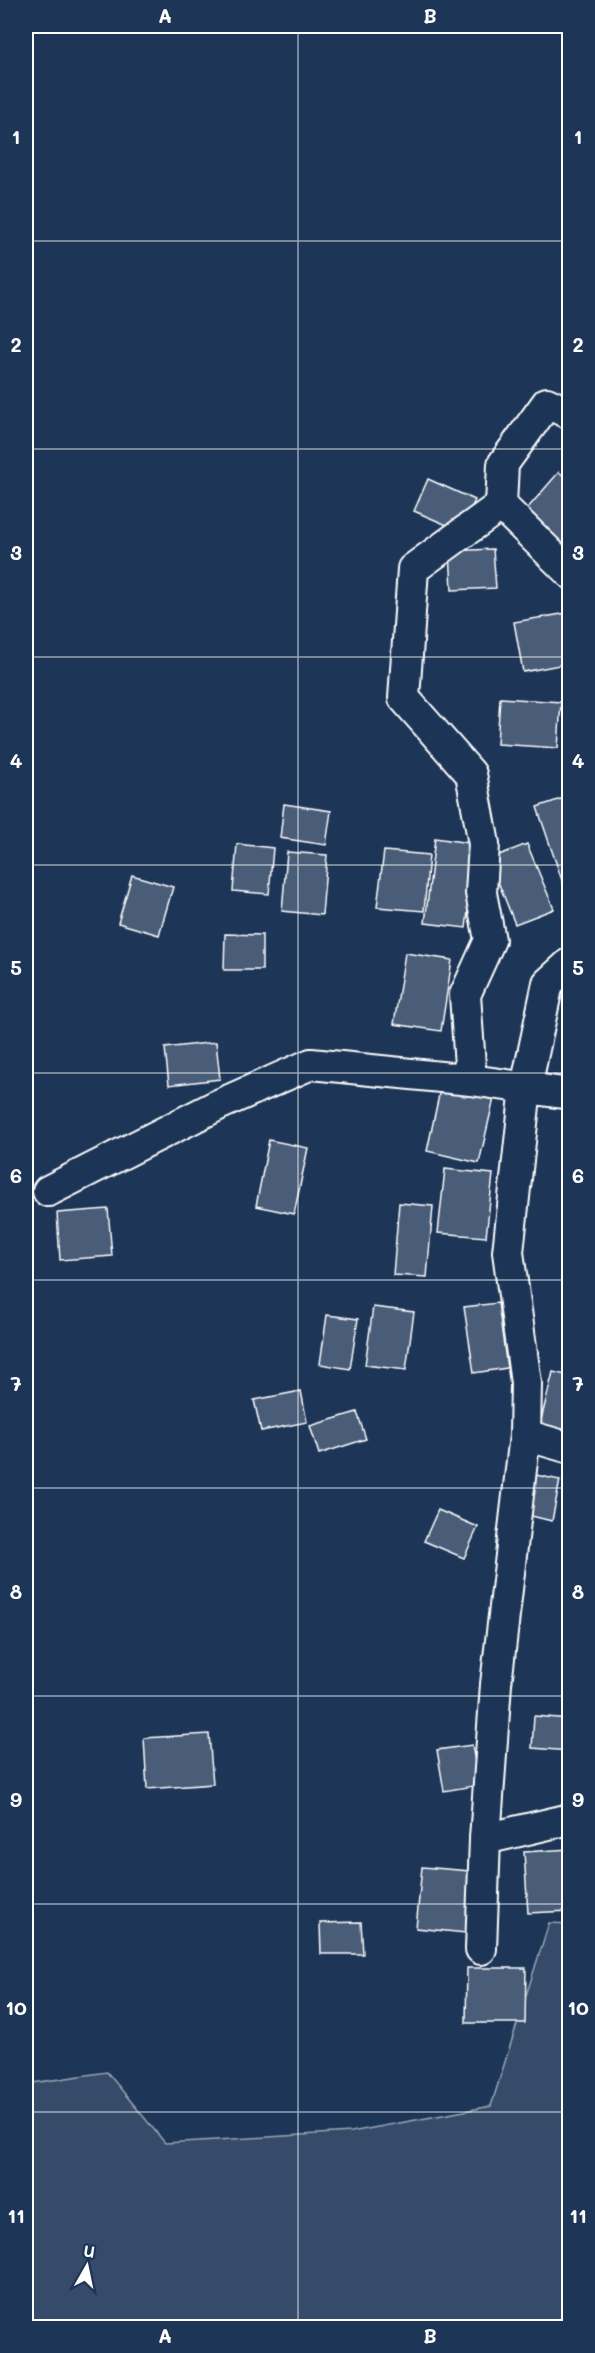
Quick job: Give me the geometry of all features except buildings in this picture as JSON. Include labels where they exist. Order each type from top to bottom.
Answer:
[{"type":"street","points":[[570,414],[547,403],[503,464],[501,506],[570,573]]},
{"type":"street","points":[[471,1080],[465,994],[490,940],[481,893],[484,844],[471,774],[404,698],[413,569],[501,506]]},
{"type":"street","points":[[481,1949],[485,1839],[496,1684],[525,1435],[526,1383],[508,1252],[526,1087],[548,983],[570,963]]},
{"type":"street","points":[[48,1191],[218,1105],[311,1064],[471,1080],[570,1094]]},
{"type":"street","points":[[525,1435],[570,1448]]},
{"type":"street","points":[[485,1839],[570,1818]]},
{"type":"shaded area","points":[[549,1923],[569,1924],[569,2327],[26,2328],[26,2084],[107,2072],[165,2143],[351,2132],[491,2106]]}]
